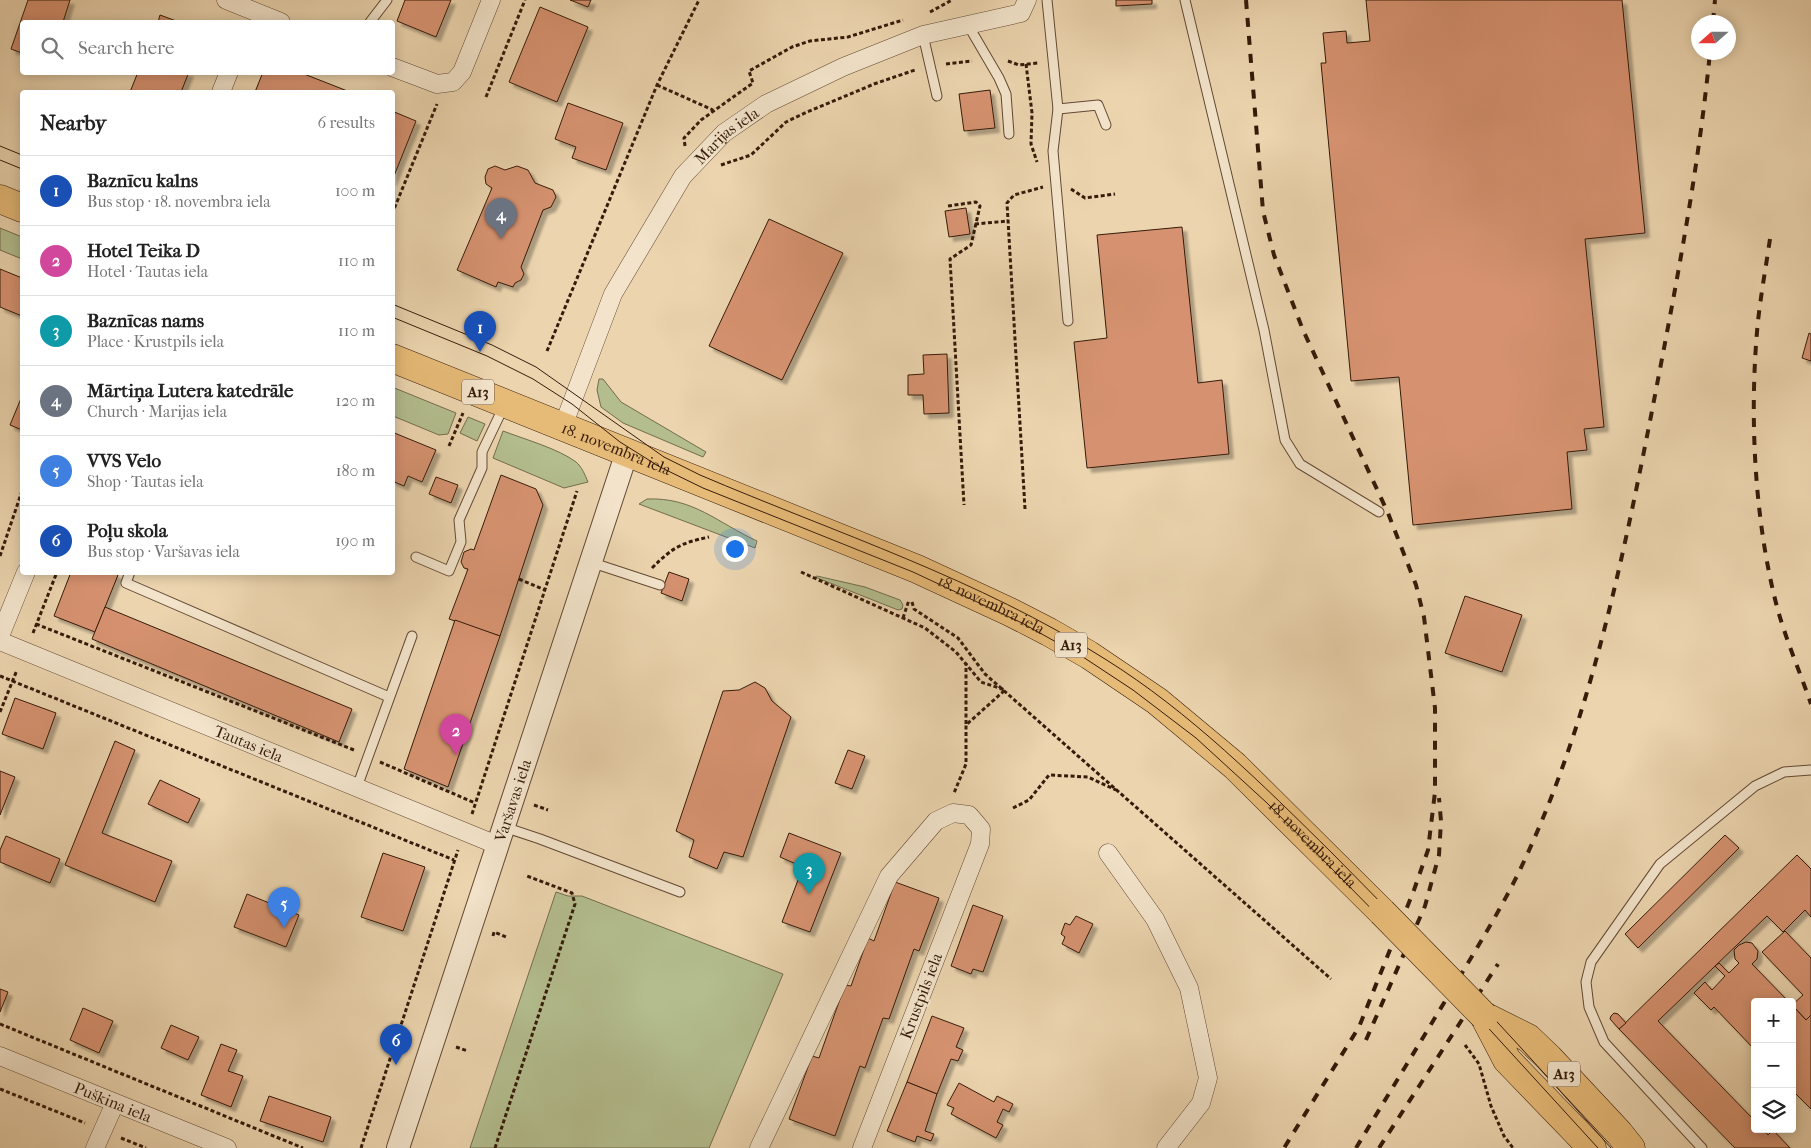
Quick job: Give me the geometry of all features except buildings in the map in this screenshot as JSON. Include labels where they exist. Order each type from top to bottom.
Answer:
[{"type":"main road","points":[[0,199],[20,207]]},
{"type":"main road","name":"18. novembra iela","points":[[395,359],[918,569],[1010,612],[1089,655],[1157,701],[1235,766],[1484,1016],[1507,1060],[1592,1148]]},
{"type":"main road","name":"18. novembra iela","points":[[1484,1016],[1528,1038],[1549,1058],[1632,1148]]},
{"type":"street","points":[[226,0],[251,17],[269,20]]},
{"type":"street","points":[[395,68],[437,84],[448,83],[462,72],[491,0]]},
{"type":"street","name":"Marijas iela","points":[[563,426],[613,294],[683,176],[724,133],[766,104],[843,67],[923,35],[1021,13],[1027,0]]},
{"type":"street","points":[[222,90],[228,75]]},
{"type":"street","name":"Varšavas iela","points":[[398,1148],[627,452]]},
{"type":"street","points":[[0,636],[25,575]]},
{"type":"street","name":"Tautas iela","points":[[0,641],[358,787],[500,836]]},
{"type":"street","name":"Krustpils iela","points":[[862,1148],[980,844],[981,829],[969,815],[953,813],[936,821]]},
{"type":"street","points":[[759,1148],[889,876],[936,821]]},
{"type":"street","points":[[1108,853],[1155,919],[1190,988],[1208,1078],[1201,1103],[1166,1148]]},
{"type":"street","name":"Puškina iela","points":[[0,1056],[227,1148]]},
{"type":"street","points":[[95,1148],[115,1103]]},
{"type":"lane","points":[[371,20],[386,0]]},
{"type":"lane","points":[[1047,0],[1058,109],[1053,151],[1068,321]]},
{"type":"lane","points":[[1185,0],[1264,330],[1285,440],[1300,464],[1379,512]]},
{"type":"lane","points":[[968,25],[1000,78],[1006,94],[1009,134]]},
{"type":"lane","points":[[923,35],[937,96]]},
{"type":"lane","points":[[1058,109],[1098,105],[1106,126]]},
{"type":"lane","points":[[416,557],[449,571],[461,542],[459,520],[482,468],[482,452],[505,403]]},
{"type":"lane","points":[[590,562],[660,585]]},
{"type":"lane","points":[[129,575],[126,583],[389,697]]},
{"type":"lane","points":[[358,787],[412,636]]},
{"type":"lane","points":[[1702,1148],[1604,1042],[1589,1007],[1586,982],[1592,962],[1660,864],[1755,786],[1784,772],[1811,770]]},
{"type":"lane","points":[[500,836],[540,839],[680,892]]},
{"type":"path","points":[[486,97],[524,0]]},
{"type":"path","points":[[547,351],[657,85],[699,0]]},
{"type":"path","points":[[924,15],[952,0]]},
{"type":"path","points":[[753,83],[749,71],[792,47],[811,39],[848,37],[906,19]]},
{"type":"path","points":[[716,168],[751,154],[786,122],[874,84],[930,65],[988,59],[1004,60],[1019,65],[1054,62]]},
{"type":"path","points":[[1026,64],[1032,113],[1031,144],[1040,169]]},
{"type":"path","points":[[395,207],[448,83]]},
{"type":"path","points":[[657,85],[714,111]]},
{"type":"path","points":[[1025,509],[1007,203],[1014,195],[1046,187],[1043,178]]},
{"type":"path","points":[[1056,188],[1066,187],[1085,198],[1115,194]]},
{"type":"path","points":[[948,206],[976,202],[980,206],[971,244],[950,259],[964,505]]},
{"type":"path","points":[[975,224],[1008,221]]},
{"type":"path","points":[[449,446],[463,413]]},
{"type":"path","points":[[481,787],[577,491]]},
{"type":"path","points":[[0,556],[20,497]]},
{"type":"path","points":[[641,579],[669,551],[684,542],[709,537]]},
{"type":"path","points":[[801,572],[925,628],[956,652],[981,682],[1005,690]]},
{"type":"path","points":[[32,634],[56,575]]},
{"type":"path","points":[[518,579],[545,590]]},
{"type":"path","points":[[903,618],[910,601],[914,609],[958,638],[985,674],[1331,979]]},
{"type":"path","points":[[32,618],[38,620]]},
{"type":"path","points":[[36,624],[368,756],[475,803]]},
{"type":"path","points":[[936,821],[957,790],[966,764],[966,663]]},
{"type":"path","points":[[0,712],[17,670]]},
{"type":"path","points":[[0,676],[454,860],[361,1148]]},
{"type":"path","points":[[966,725],[1005,690]]},
{"type":"path","points":[[1013,808],[1029,800],[1048,776],[1088,777],[1119,791]]},
{"type":"path","points":[[526,803],[548,810]]},
{"type":"path","points":[[495,1148],[575,904],[572,893],[527,876]]},
{"type":"path","points":[[497,933],[506,937]]},
{"type":"path","points":[[0,1024],[303,1148]]},
{"type":"path","points":[[1465,1045],[1479,1064],[1504,1136],[1513,1148]]},
{"type":"path","points":[[456,1047],[468,1051]]},
{"type":"path","points":[[0,1089],[146,1148]]},
{"type":"green space","points":[[0,228],[20,236],[20,258],[0,250]]},
{"type":"green space","points":[[599,379],[603,379],[621,402],[706,452],[703,457],[623,423],[601,407],[597,390]]},
{"type":"green space","points":[[395,388],[456,413],[448,434],[439,435],[395,417]]},
{"type":"green space","points":[[468,417],[485,424],[477,441],[460,433]]},
{"type":"green space","points":[[503,431],[569,457],[580,466],[588,482],[564,488],[493,458]]},
{"type":"green space","points":[[647,499],[663,499],[678,502],[705,512],[757,541],[755,548],[639,504]]},
{"type":"green space","points":[[815,577],[865,587],[900,600],[903,605],[902,609],[898,610]]},
{"type":"green space","points":[[556,892],[568,896],[582,896],[783,974],[709,1148],[470,1148]]},
{"type":"tram line","points":[[0,146],[20,154]]},
{"type":"tram line","points":[[0,160],[20,168]]},
{"type":"tram line","points":[[395,305],[492,345],[536,367],[664,457],[700,475],[906,559],[1008,605],[1105,659],[1136,680],[1224,750],[1333,854],[1487,1011],[1611,1148]]},
{"type":"tram line","points":[[395,318],[487,356],[533,379],[572,404],[620,442],[660,467],[703,488],[913,572],[1022,623],[1083,657],[1133,690],[1196,738],[1267,803],[1481,1020],[1598,1148]]},
{"type":"railway","points":[[1246,0],[1263,211],[1274,255],[1303,330],[1388,513],[1416,585],[1424,617],[1435,708],[1435,792],[1428,850],[1359,1027],[1284,1148]]},
{"type":"railway","points":[[1714,15],[1715,0]]},
{"type":"railway","points":[[1356,1148],[1510,890],[1542,821],[1582,709],[1599,651],[1627,534],[1651,416],[1692,190],[1709,60]]},
{"type":"railway","points":[[1770,239],[1759,311],[1755,356],[1754,428],[1759,502],[1763,538],[1777,607],[1811,704]]},
{"type":"railway","points":[[1366,1040],[1425,906],[1439,855],[1441,821],[1439,798]]},
{"type":"railway","points":[[1379,1148],[1498,964]]},
{"type":"place","name":"Mārtiņa Lutera katedrāle","points":[[501,239]]},
{"type":"place","name":"Baznīcu kalns","points":[[480,352]]},
{"type":"place","name":"Hotel Teika D","points":[[456,755]]},
{"type":"place","name":"Baznīcas nams","points":[[809,894]]},
{"type":"place","name":"VVS Velo","points":[[284,928]]},
{"type":"place","name":"Poļu skola","points":[[396,1065]]}]
